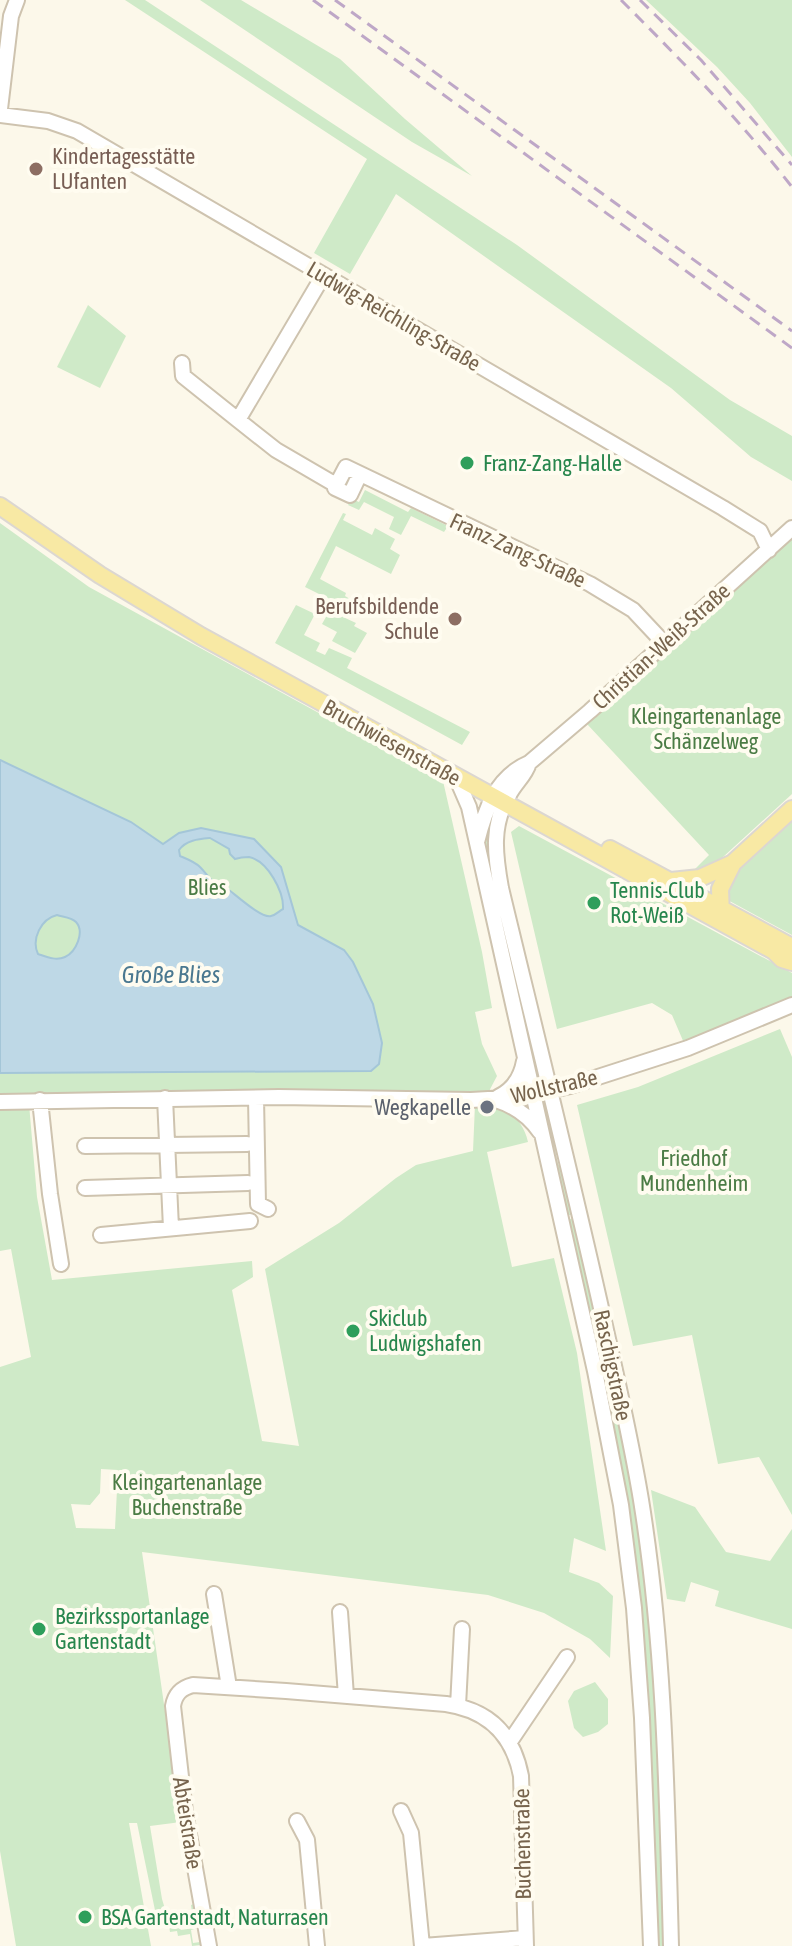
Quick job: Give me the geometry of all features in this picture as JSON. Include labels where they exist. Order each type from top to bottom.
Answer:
[{"type":"main road","name":"Bruchwiesenstraße","points":[[0,495],[128,584],[500,797],[721,915],[792,947]]},
{"type":"main road","name":"Bruchwiesenstraße","points":[[0,506],[148,606],[456,777],[671,881],[782,959],[792,962]]},
{"type":"main road","points":[[671,881],[700,878],[733,863],[792,809]]},
{"type":"main road","points":[[721,915],[720,889],[733,863]]},
{"type":"main road","points":[[774,951],[792,956]]},
{"type":"street","points":[[0,109],[11,16],[17,0]]},
{"type":"street","points":[[11,16],[30,0]]},
{"type":"street","name":"Ludwig-Reichling-Straße","points":[[0,115],[48,121],[77,131],[735,515],[760,531],[769,550]]},
{"type":"street","points":[[238,420],[323,276]]},
{"type":"street","name":"Franz-Zang-Straße","points":[[182,363],[183,376],[276,450],[336,485],[335,488],[350,495],[360,474],[601,589],[633,610],[664,643]]},
{"type":"street","name":"Christian-Weiß-Straße","points":[[500,797],[526,772],[529,763],[792,528]]},
{"type":"street","points":[[456,777],[469,807],[476,845]]},
{"type":"street","name":"Raschigstraße","points":[[500,797],[484,814],[476,845],[595,1371],[621,1505],[634,1608],[641,1702],[651,1946]]},
{"type":"street","name":"Raschigstraße","points":[[500,797],[495,855],[501,888],[580,1217],[641,1502],[655,1607],[664,1717],[671,1946]]},
{"type":"street","name":"Wollstraße","points":[[0,1102],[165,1098],[494,1099],[533,1095],[688,1048],[792,1005]]},
{"type":"street","points":[[494,1099],[517,1082],[524,1055]]},
{"type":"street","points":[[165,1098],[171,1228]]},
{"type":"street","points":[[256,1098],[258,1204],[268,1209]]},
{"type":"street","points":[[494,1099],[522,1112],[542,1136]]},
{"type":"street","points":[[40,1100],[61,1264]]},
{"type":"street","points":[[85,1146],[247,1144]]},
{"type":"street","points":[[85,1188],[248,1183]]},
{"type":"street","points":[[561,1221],[580,1217]]},
{"type":"street","points":[[101,1235],[250,1221]]},
{"type":"street","points":[[621,1505],[641,1502]]},
{"type":"street","points":[[214,1594],[229,1687]]},
{"type":"street","points":[[340,1612],[346,1696]]},
{"type":"street","points":[[458,1706],[462,1629]]},
{"type":"street","points":[[509,1743],[567,1657]]},
{"type":"street","name":"Buchenstraße","points":[[174,1699],[187,1687],[346,1696],[458,1706],[477,1712],[495,1724],[509,1743],[521,1776],[526,1942]]},
{"type":"street","name":"Abteistraße","points":[[174,1699],[184,1800],[209,1946]]},
{"type":"street","points":[[401,1811],[411,1833],[423,1946],[526,1942]]},
{"type":"street","points":[[297,1821],[307,1840],[317,1946]]},
{"type":"green space","points":[[125,0],[145,0],[517,245],[730,400],[792,436],[792,481],[751,457],[671,388],[396,194],[350,274],[314,253],[367,159]]},
{"type":"green space","points":[[200,0],[241,0],[340,59],[472,176],[412,142]]},
{"type":"green space","points":[[646,0],[792,0],[792,157],[717,67]]},
{"type":"green space","points":[[88,305],[126,336],[100,388],[57,367]]},
{"type":"green space","points":[[365,490],[408,512],[411,508],[448,526],[444,532],[411,516],[401,535],[389,529],[394,517],[364,502],[359,510],[348,505],[352,499],[359,502]]},
{"type":"green space","points":[[343,513],[346,514],[343,520],[372,535],[375,528],[395,539],[390,549],[400,555],[391,574],[336,546],[320,579],[346,593],[345,596],[350,599],[347,608],[305,587]]},
{"type":"green space","name":"Blies","points":[[0,523],[89,587],[443,781],[492,1008],[475,1012],[482,1044],[497,1076],[487,1095],[0,1097]]},
{"type":"green space","name":"Kleingartenanlage Schänzelweg","points":[[792,534],[792,794],[711,868],[688,876],[709,855],[587,724]]},
{"type":"green space","points":[[296,605],[315,614],[304,635],[320,643],[316,651],[325,655],[329,648],[352,658],[347,668],[470,732],[462,745],[275,643]]},
{"type":"green space","points":[[329,605],[344,613],[343,617],[367,633],[355,653],[332,641],[337,632],[322,624]]},
{"type":"green space","points":[[488,816],[494,820],[542,1075],[537,1076],[485,855]]},
{"type":"green space","points":[[792,816],[792,935],[724,898],[733,870]]},
{"type":"green space","name":"Tennis-Club Rot-Weiß","points":[[519,826],[792,973],[792,997],[684,1043],[672,1015],[652,1003],[557,1029],[511,832]]},
{"type":"green space","name":"Friedhof Mundenheim","points":[[780,1029],[792,1057],[792,1515],[759,1457],[718,1464],[692,1335],[633,1346],[577,1105],[638,1087]]},
{"type":"green space","name":"Kleingartenanlage Buchenstraße","points":[[29,1104],[37,1197],[52,1280],[252,1261],[253,1277],[232,1290],[262,1441],[299,1446],[265,1269],[339,1223],[416,1165],[473,1151],[475,1105],[502,1109],[515,1118],[525,1133],[528,1142],[487,1152],[512,1267],[554,1258],[577,1353],[606,1551],[574,1538],[569,1572],[599,1583],[613,1596],[610,1658],[590,1639],[544,1613],[488,1595],[142,1552],[181,1822],[150,1826],[168,1919],[157,1920],[137,1823],[129,1823],[151,1946],[16,1946],[0,1851],[0,1367],[31,1357],[11,1249],[0,1251],[0,1106]],"holes":[[[101,1469],[118,1470],[115,1529],[76,1528],[71,1504],[90,1505],[100,1493]]]},
{"type":"green space","points":[[545,1107],[557,1161],[569,1189],[575,1215],[565,1215],[542,1108]]},
{"type":"green space","points":[[580,1217],[655,1607],[671,1946],[651,1946],[634,1608],[561,1221]]},
{"type":"green space","points":[[651,1490],[695,1507],[726,1552],[770,1561],[792,1529],[792,1629],[715,1606],[719,1591],[691,1582],[685,1602],[667,1599]]},
{"type":"green space","points":[[595,1682],[608,1699],[608,1724],[598,1732],[583,1737],[574,1728],[568,1701],[574,1691]]},
{"type":"green space","points":[[194,1904],[198,1928],[191,1930],[193,1943],[200,1942],[201,1945],[192,1946],[190,1934],[178,1936],[177,1931],[170,1932],[169,1926],[177,1925],[181,1930],[194,1928],[191,1905]]},
{"type":"water","name":"Große Blies","points":[[0,760],[131,822],[163,844],[179,833],[201,828],[254,839],[281,867],[298,925],[344,950],[353,962],[373,1004],[382,1043],[379,1064],[371,1071],[0,1073]],"holes":[[[210,838],[229,849],[235,859],[249,857],[262,864],[278,886],[283,909],[266,916],[225,887],[218,886],[200,867],[180,856],[179,850],[185,844]],[[57,915],[74,920],[80,931],[73,951],[58,959],[38,954],[36,948],[42,925]]]},
{"type":"railway","points":[[313,0],[792,348]]},
{"type":"railway","points":[[335,0],[792,331]]},
{"type":"railway","points":[[621,0],[731,114],[792,187]]},
{"type":"railway","points":[[640,0],[701,60],[792,165]]},
{"type":"place","name":"Kindertagesstätte LUfanten","points":[[36,169]]},
{"type":"place","name":"Franz-Zang-Halle","points":[[467,463]]},
{"type":"place","name":"Berufsbildende Schule","points":[[455,619]]},
{"type":"place","name":"Tennis-Club Rot-Weiß","points":[[594,903]]},
{"type":"place","name":"Wegkapelle","points":[[487,1107]]},
{"type":"place","name":"Skiclub Ludwigshafen","points":[[353,1331]]},
{"type":"place","name":"Bezirkssportanlage Gartenstadt","points":[[39,1629]]},
{"type":"place","name":"BSA Gartenstadt, Naturrasen","points":[[85,1917]]}]
